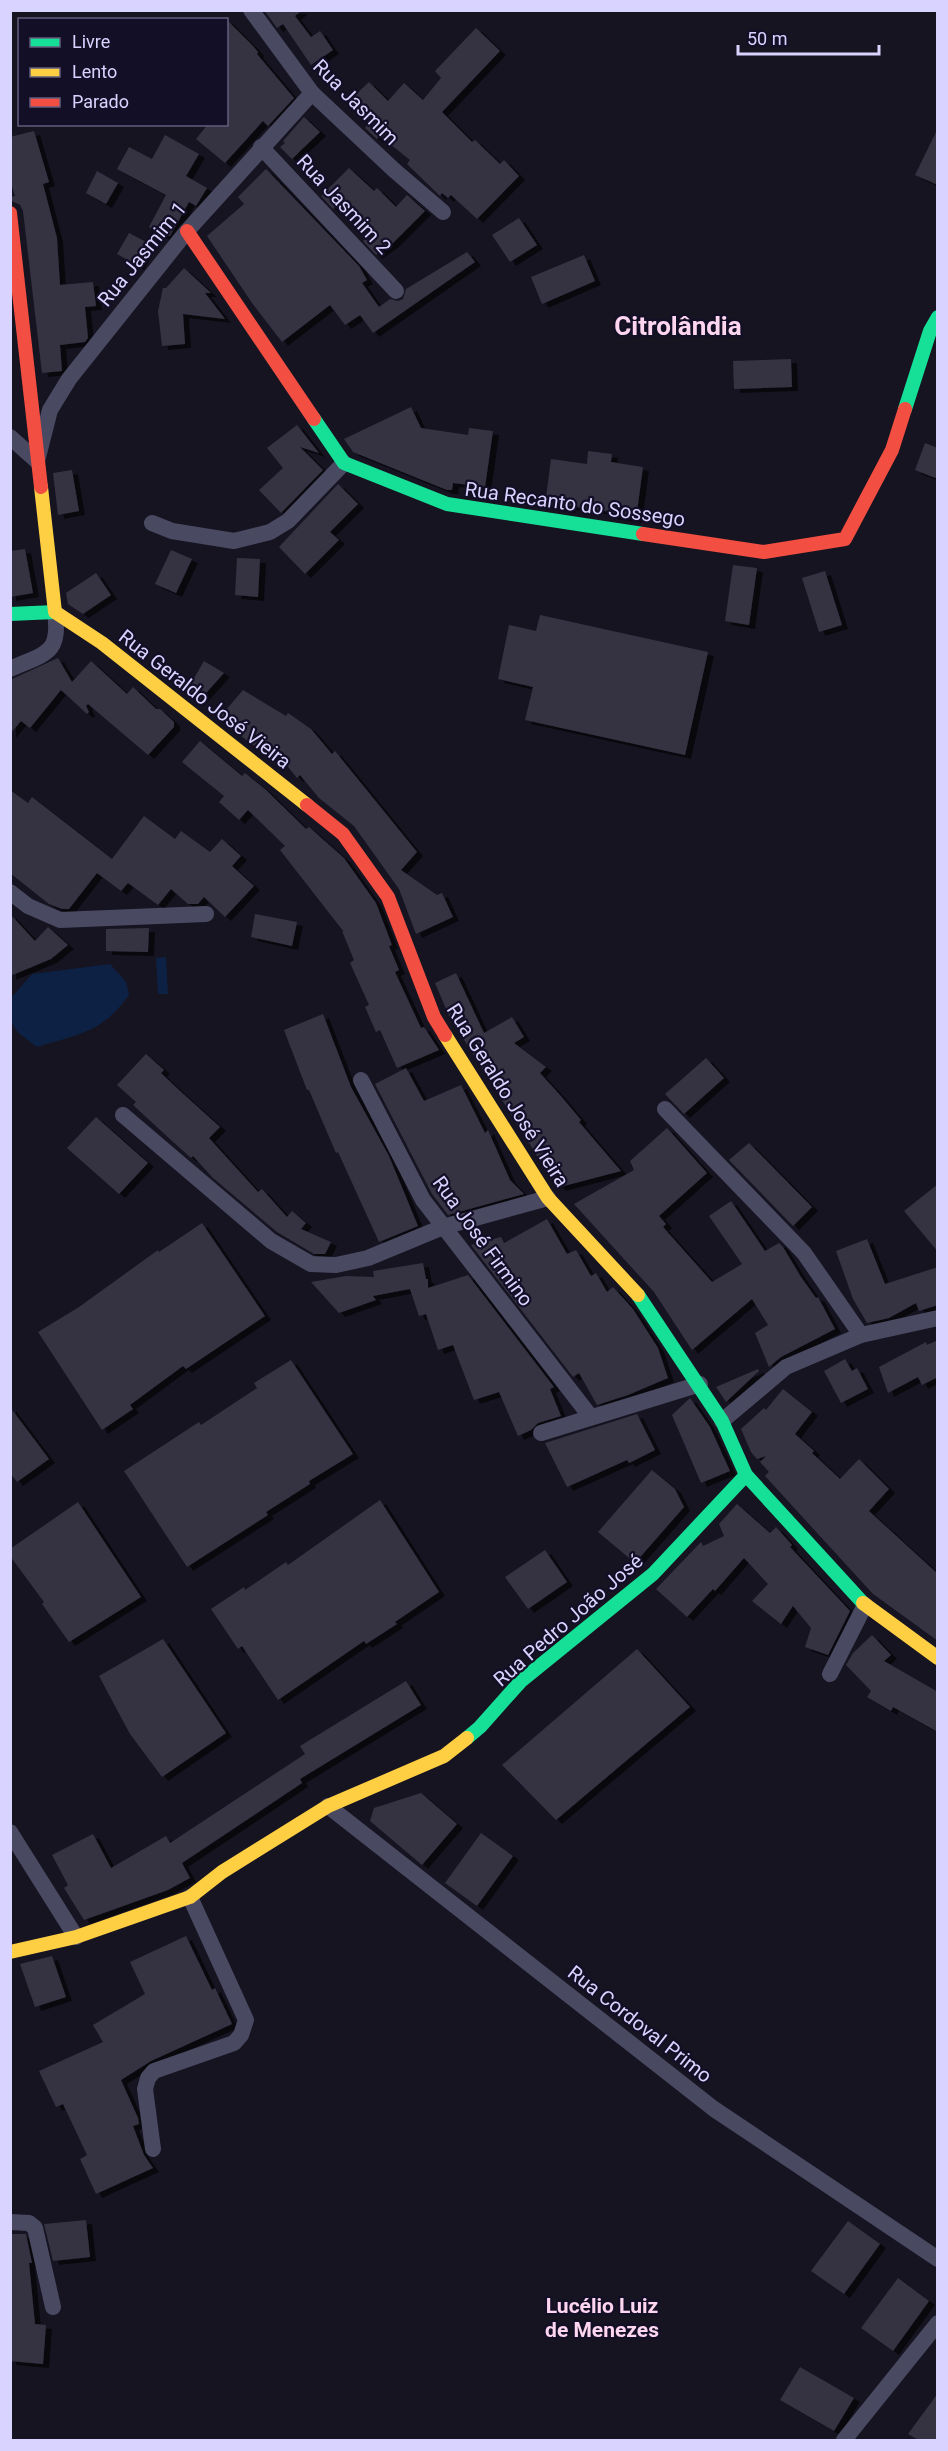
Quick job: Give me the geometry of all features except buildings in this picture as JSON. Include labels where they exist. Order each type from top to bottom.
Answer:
[{"type":"street","name":"Rua Jasmim","points":[[251,10],[312,93],[394,170],[443,212]]},
{"type":"street","name":"Rua Jasmim 1","points":[[37,461],[50,410],[69,379],[187,231],[312,93]]},
{"type":"street","name":"Rua Jasmim 2","points":[[261,147],[396,291]]},
{"type":"street","points":[[10,213],[58,634],[50,651],[10,669]]},
{"type":"street","points":[[152,523],[172,531],[234,541],[270,532],[288,521],[344,463],[187,231]]},
{"type":"street","name":"Rua Recanto do Sossego","points":[[344,463],[447,504],[459,506],[764,552],[844,539],[892,450],[930,331],[938,317]]},
{"type":"street","points":[[10,437],[37,461]]},
{"type":"street","points":[[10,614],[55,612]]},
{"type":"street","name":"Rua Geraldo José Vieira","points":[[55,612],[102,643],[343,834],[388,897],[434,1017],[548,1198],[644,1301],[722,1421],[746,1475],[865,1605],[938,1658]]},
{"type":"street","points":[[10,892],[28,906],[60,920],[206,915]]},
{"type":"street","name":"Rua José Firmino","points":[[361,1080],[423,1200],[590,1416]]},
{"type":"street","points":[[665,1109],[804,1253],[861,1335]]},
{"type":"street","points":[[123,1115],[271,1241],[311,1264],[336,1265],[368,1258],[443,1227],[548,1198]]},
{"type":"street","points":[[722,1421],[786,1367],[861,1335],[938,1318]]},
{"type":"street","points":[[541,1432],[699,1384]]},
{"type":"street","name":"Rua Pedro João José","points":[[10,1952],[76,1937],[190,1897],[222,1872],[328,1806],[444,1756],[471,1734],[521,1681],[653,1574],[746,1475]]},
{"type":"street","points":[[830,1674],[865,1605]]},
{"type":"street","name":"Rua Cordoval Primo","points":[[328,1806],[714,2109],[938,2259]]},
{"type":"street","points":[[10,1832],[76,1937]]},
{"type":"street","points":[[153,2149],[146,2089],[148,2078],[154,2071],[234,2043],[242,2035],[246,2020],[190,1897]]},
{"type":"street","points":[[10,2222],[29,2223],[35,2228],[53,2307]]},
{"type":"street","points":[[844,2440],[938,2323]]},
{"type":"water","points":[[166,957],[168,994],[158,994],[156,958]]},
{"type":"water","points":[[110,964],[126,982],[129,995],[119,1008],[99,1025],[77,1035],[37,1047],[14,1027],[11,1016],[11,998],[32,974]]},
{"type":"traffic: fast","points":[[905,409],[930,331],[938,317]]},
{"type":"traffic: fast","points":[[314,419],[344,463],[447,504],[643,534]]},
{"type":"traffic: fast","points":[[10,614],[55,612]]},
{"type":"traffic: fast","points":[[638,1295],[722,1421],[746,1475],[863,1603]]},
{"type":"traffic: fast","points":[[467,1738],[480,1727],[521,1681],[653,1574],[746,1475]]},
{"type":"traffic: slow","points":[[41,487],[55,612],[102,643],[307,805]]},
{"type":"traffic: slow","points":[[445,1035],[548,1198],[638,1295]]},
{"type":"traffic: slow","points":[[863,1603],[938,1658]]},
{"type":"traffic: slow","points":[[10,1952],[76,1937],[190,1897],[222,1872],[328,1806],[444,1756],[467,1738]]},
{"type":"traffic: jam","points":[[10,213],[41,487]]},
{"type":"traffic: jam","points":[[187,231],[314,419]]},
{"type":"traffic: jam","points":[[643,534],[764,552],[845,539],[892,450],[905,409]]},
{"type":"traffic: jam","points":[[307,805],[343,834],[388,897],[434,1017],[445,1035]]},
{"type":"district","name":"Citrolândia","points":[[678,326]]},
{"type":"district","name":"Lucélio Luiz de Menezes","points":[[602,2318]]}]
